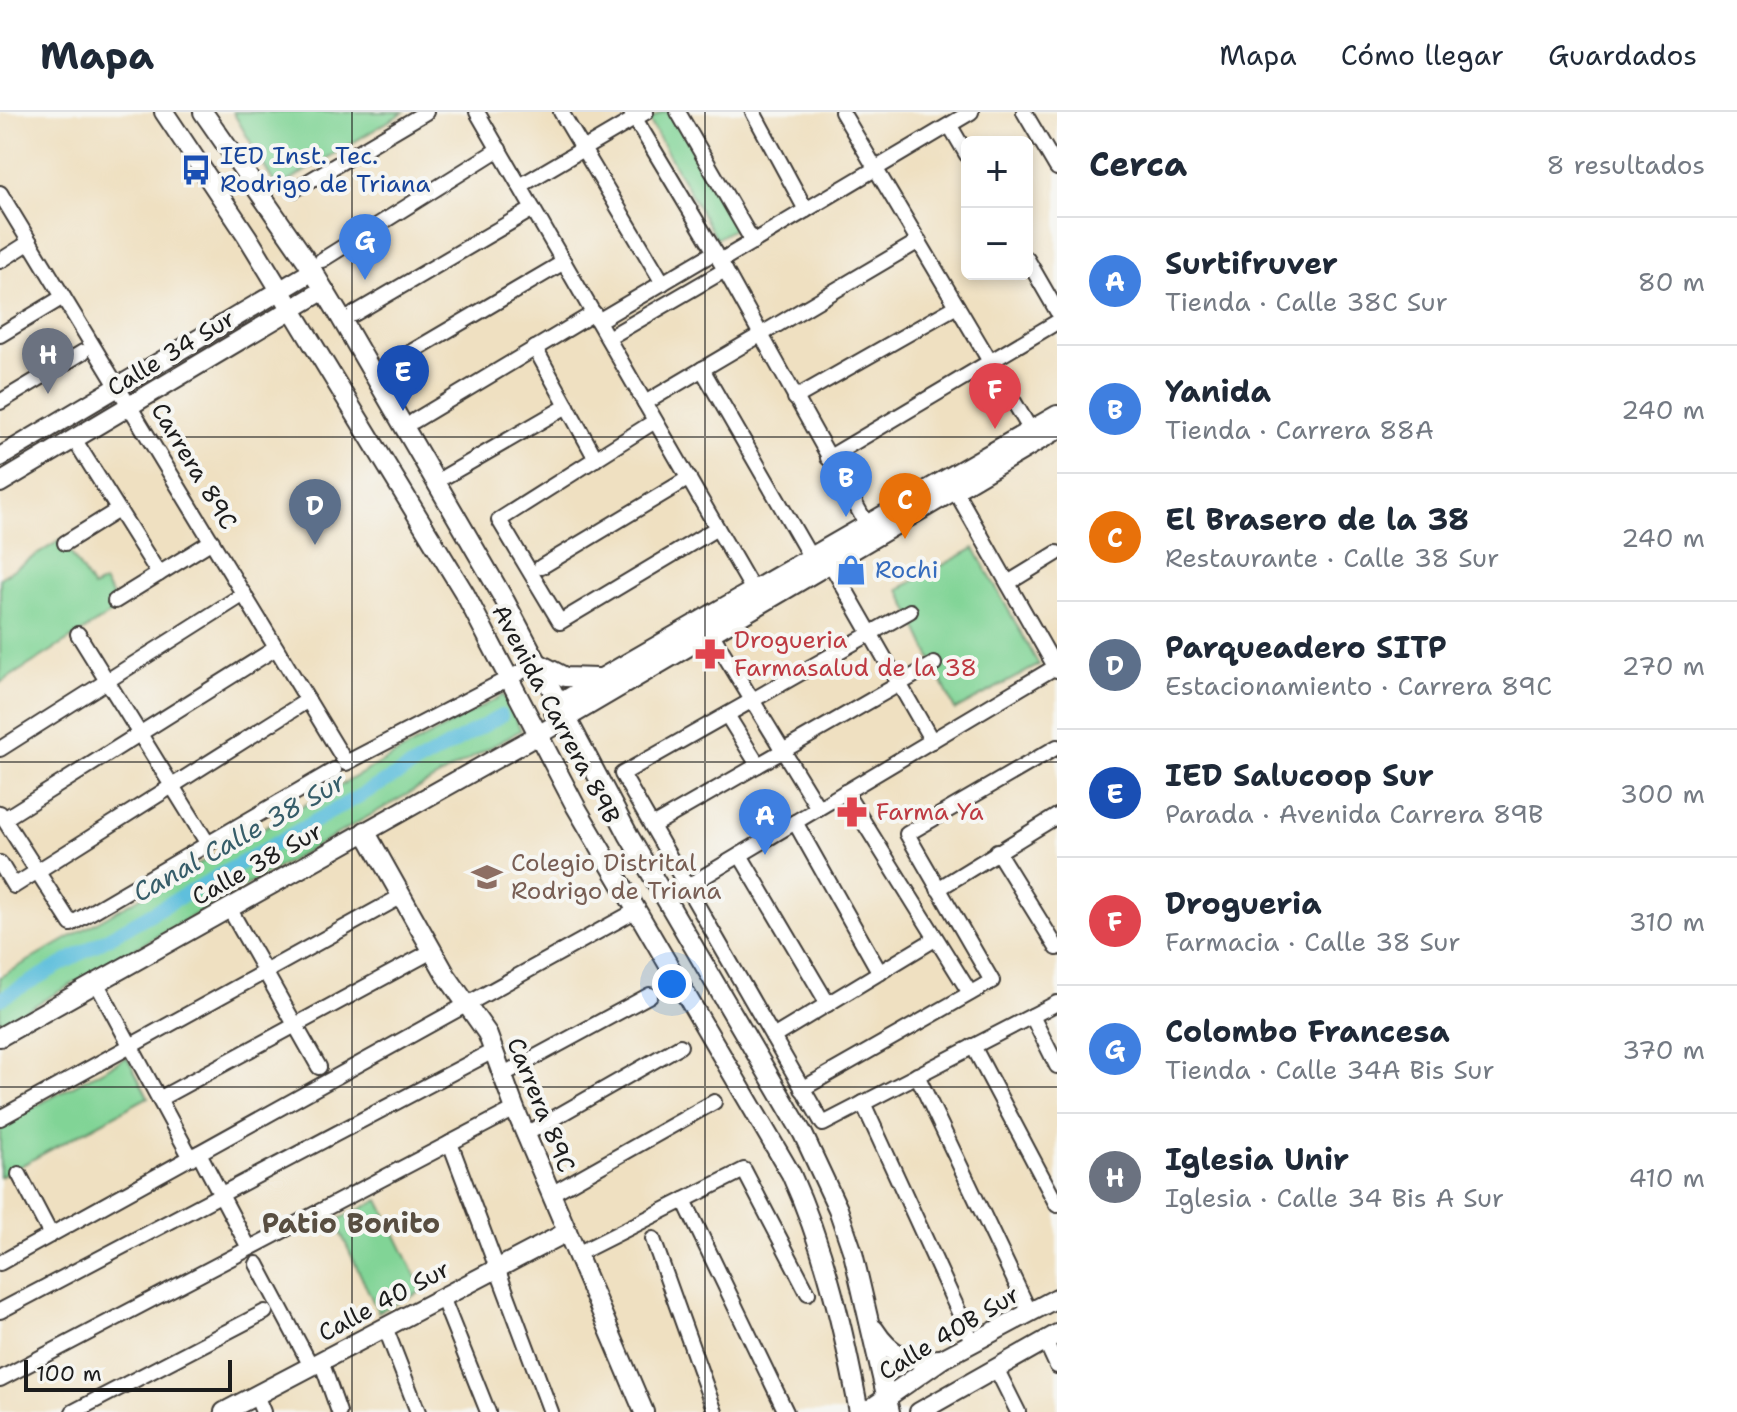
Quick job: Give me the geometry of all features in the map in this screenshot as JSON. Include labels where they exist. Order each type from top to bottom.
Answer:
[{"type":"street","name":"Avenida Carrera 89B","points":[[164,112],[281,290],[465,594],[576,807],[778,1149],[805,1205],[828,1277],[859,1412]]},
{"type":"street","name":"Avenida Carrera 89B","points":[[203,112],[318,266],[324,290],[538,663],[608,799],[822,1171],[853,1253],[888,1405]]},
{"type":"street","points":[[294,190],[426,112]]},
{"type":"street","points":[[477,112],[757,597]]},
{"type":"street","points":[[561,112],[663,283]]},
{"type":"street","points":[[678,112],[753,242]]},
{"type":"street","points":[[753,112],[806,210]]},
{"type":"street","points":[[842,112],[1034,436]]},
{"type":"street","points":[[608,338],[720,261],[971,112]]},
{"type":"street","points":[[1024,112],[1057,168]]},
{"type":"street","points":[[520,186],[637,114],[867,525]]},
{"type":"street","points":[[950,126],[961,145]]},
{"type":"street","points":[[0,457],[281,290],[499,149]]},
{"type":"street","name":"Carrera 89C","points":[[0,193],[308,700],[340,767]]},
{"type":"street","points":[[354,314],[533,209]]},
{"type":"street","points":[[645,403],[919,241]]},
{"type":"street","points":[[0,261],[30,242]]},
{"type":"street","points":[[414,421],[535,348],[663,283],[720,261]]},
{"type":"street","points":[[384,368],[564,262]]},
{"type":"street","points":[[1033,269],[1057,311]]},
{"type":"street","name":"Calle 34 Sur","points":[[0,483],[324,290]]},
{"type":"street","points":[[0,335],[63,297]]},
{"type":"street","points":[[795,398],[957,306]]},
{"type":"street","points":[[828,458],[1057,322]]},
{"type":"street","points":[[535,348],[596,459]]},
{"type":"street","points":[[0,402],[83,352]]},
{"type":"street","points":[[702,369],[811,558]]},
{"type":"street","points":[[446,476],[567,406]]},
{"type":"street","name":"Calle 38 Sur","points":[[0,1037],[538,735],[605,676],[830,563],[955,490],[1034,436],[1057,415]]},
{"type":"street","points":[[655,421],[499,520],[560,622],[717,528]]},
{"type":"street","name":"Calle 38 Sur","points":[[563,711],[711,633],[811,558],[867,525],[1034,436],[1057,430]]},
{"type":"street","points":[[74,439],[159,574]]},
{"type":"street","points":[[541,567],[689,478]]},
{"type":"street","points":[[666,899],[1056,667],[955,490]]},
{"type":"street","points":[[65,543],[118,510]]},
{"type":"street","points":[[115,601],[212,541]]},
{"type":"street","points":[[1008,583],[1057,553]]},
{"type":"street","points":[[830,563],[932,741]]},
{"type":"street","points":[[0,749],[244,594]]},
{"type":"street","points":[[910,611],[622,774],[823,1124],[1057,1003]]},
{"type":"street","points":[[711,633],[818,808]]},
{"type":"street","points":[[78,634],[208,844]]},
{"type":"street","points":[[276,648],[2,816],[71,924],[340,767],[538,663],[575,679],[605,676]]},
{"type":"street","points":[[652,826],[934,664]]},
{"type":"street","points":[[0,863],[14,886],[308,700]]},
{"type":"street","points":[[727,715],[758,765]]},
{"type":"street","points":[[802,1089],[992,981],[907,834],[1057,747]]},
{"type":"street","points":[[845,792],[970,993]]},
{"type":"street","points":[[938,889],[997,851],[1056,820]]},
{"type":"street","points":[[795,822],[880,973]]},
{"type":"street","name":"Carrera 89C","points":[[365,831],[446,975],[483,1026],[515,1109],[644,1412]]},
{"type":"street","points":[[997,851],[1057,948]]},
{"type":"street","points":[[740,855],[828,1004]]},
{"type":"street","points":[[0,1118],[402,896]]},
{"type":"street","points":[[229,908],[319,1067]]},
{"type":"street","points":[[0,1263],[637,910]]},
{"type":"street","points":[[773,1037],[930,942]]},
{"type":"street","points":[[159,1099],[432,951]]},
{"type":"street","points":[[96,982],[159,1099],[220,1195],[249,1248]]},
{"type":"street","points":[[502,1075],[650,995]]},
{"type":"street","points":[[1032,1016],[1057,1066]]},
{"type":"street","points":[[526,1134],[680,1046]]},
{"type":"street","points":[[973,1046],[1057,1205]]},
{"type":"street","points":[[0,1311],[493,1051]]},
{"type":"street","points":[[917,1075],[1030,1313]]},
{"type":"street","points":[[551,1194],[714,1102]]},
{"type":"street","points":[[863,1103],[973,1343]]},
{"type":"street","points":[[0,1379],[515,1109]]},
{"type":"street","points":[[450,1143],[551,1412]]},
{"type":"street","points":[[577,1254],[744,1170],[808,1293]]},
{"type":"street","points":[[19,1174],[51,1235]]},
{"type":"street","points":[[684,1200],[786,1412]]},
{"type":"street","name":"Calle 40 Sur","points":[[224,1412],[260,1403],[316,1363],[567,1232]]},
{"type":"street","points":[[653,1239],[715,1412]]},
{"type":"street","points":[[257,1264],[316,1363],[339,1412]]},
{"type":"street","points":[[442,1297],[488,1412]]},
{"type":"street","name":"Calle 40B Sur","points":[[866,1412],[888,1405],[942,1359],[1057,1298]]},
{"type":"street","points":[[73,1412],[265,1312]]},
{"type":"street","points":[[869,1322],[896,1354],[908,1359],[942,1359]]},
{"type":"street","points":[[385,1327],[418,1412]]},
{"type":"street","points":[[919,1412],[942,1406],[996,1368],[1051,1337],[1057,1366]]},
{"type":"street","points":[[996,1368],[1018,1412]]},
{"type":"green space","points":[[233,112],[404,112],[277,188]]},
{"type":"green space","points":[[663,112],[672,112],[737,227],[716,239],[649,120]]},
{"type":"green space","points":[[62,539],[93,588],[104,582],[120,608],[0,683],[0,578]]},
{"type":"green space","points":[[974,548],[1039,665],[955,710],[899,589]]},
{"type":"green space","points":[[503,695],[521,730],[0,1025],[0,977]]},
{"type":"green space","points":[[127,1057],[148,1097],[0,1177],[0,1125]]},
{"type":"green space","points":[[379,1200],[423,1291],[378,1312],[335,1221]]},
{"type":"waterway","name":"Canal Calle 38 Sur","points":[[0,999],[501,716]]},
{"type":"place","name":"IED Inst. Tec. Rodrigo de Triana","points":[[196,170]]},
{"type":"place","name":"Colombo Francesa","points":[[365,280]]},
{"type":"place","name":"Iglesia Unir","points":[[48,394]]},
{"type":"place","name":"IED Salucoop Sur","points":[[403,411]]},
{"type":"place","name":"Drogueria","points":[[995,429]]},
{"type":"place","name":"Yanida","points":[[846,517]]},
{"type":"place","name":"El Brasero de la 38","points":[[905,539]]},
{"type":"place","name":"Parqueadero SITP","points":[[315,545]]},
{"type":"place","name":"Rochi","points":[[851,570]]},
{"type":"place","name":"Drogueria Farmasalud de la 38","points":[[710,654]]},
{"type":"place","name":"Farma Ya","points":[[852,812]]},
{"type":"place","name":"Surtifruver","points":[[765,855]]},
{"type":"place","name":"Colegio Distrital Rodrigo de Triana","points":[[487,877]]},
{"type":"district","name":"Patio Bonito","points":[[351,1223]]}]
